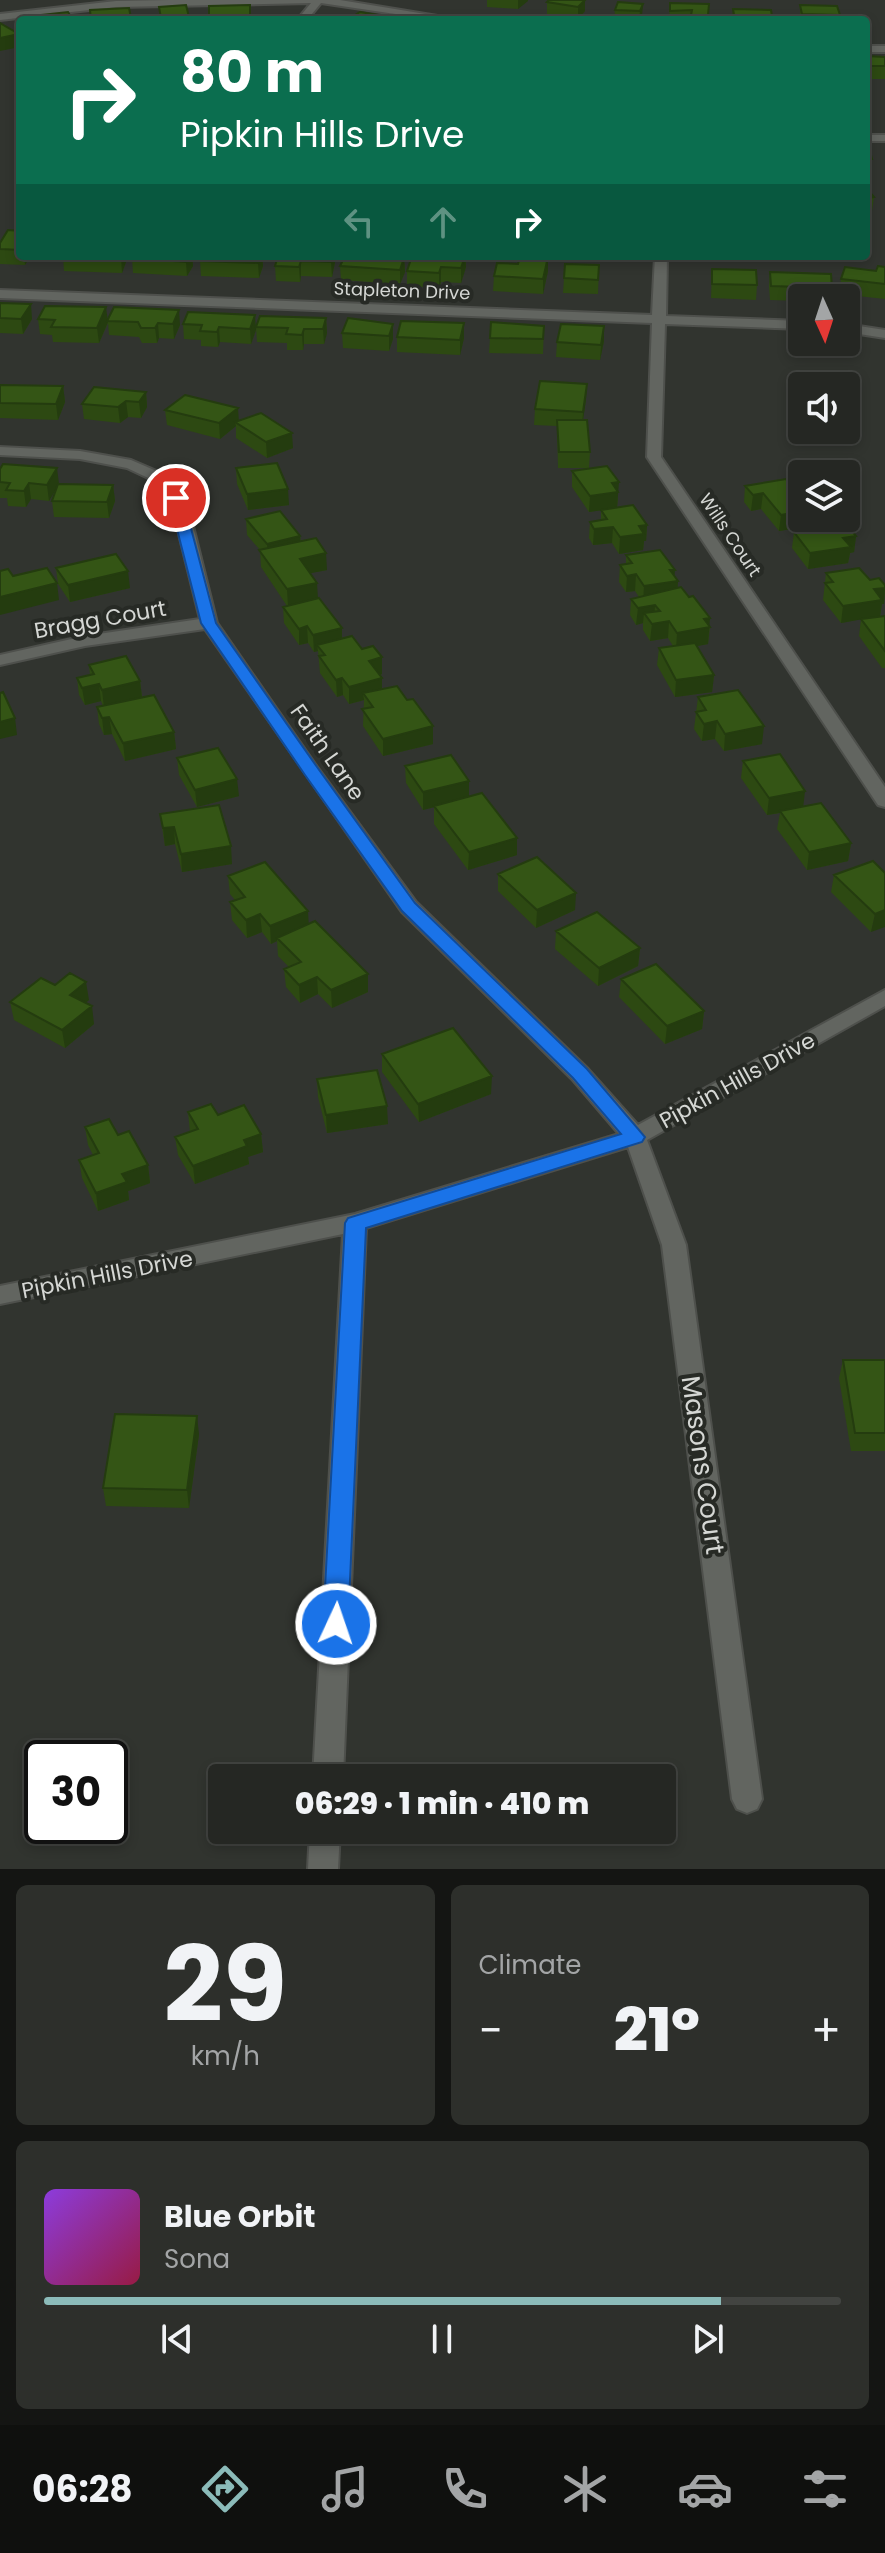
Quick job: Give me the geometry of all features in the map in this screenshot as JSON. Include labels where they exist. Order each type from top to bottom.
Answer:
[{"type":"street","points":[[305,16],[319,0]]},
{"type":"street","points":[[0,17],[116,4],[319,0],[429,16]]},
{"type":"street","name":"Wills Court","points":[[661,260],[654,457],[885,801]]},
{"type":"street","name":"Stapleton Drive","points":[[0,294],[788,324]]},
{"type":"street","points":[[860,330],[885,334]]},
{"type":"street","name":"Faith Lane","points":[[0,451],[80,455],[131,464],[170,482],[182,514],[209,623],[409,907],[580,1074],[635,1137]]},
{"type":"street","name":"Bragg Court","points":[[0,660],[85,641],[209,623]]},
{"type":"street","name":"Pipkin Hills Drive","points":[[0,1295],[355,1223],[635,1137],[885,997]]},
{"type":"street","name":"Masons Court","points":[[635,1137],[674,1245],[747,1799]]},
{"type":"street","points":[[329,1764],[355,1223]]},
{"type":"street","points":[[323,1869],[324,1844]]},
{"type":"building","points":[[585,0],[578,7],[547,2]]},
{"type":"building","points":[[618,2],[643,4],[640,11],[615,10]]},
{"type":"building","points":[[670,3],[709,4],[708,15],[691,15],[692,10],[670,11]]},
{"type":"building","points":[[186,5],[189,16],[161,16],[159,7]]},
{"type":"building","points":[[250,5],[250,16],[209,16],[209,6]]},
{"type":"building","points":[[800,5],[837,6],[840,15],[802,14]]},
{"type":"building","points":[[129,8],[131,16],[91,16],[90,10]]},
{"type":"building","points":[[733,9],[771,10],[772,16],[734,15]]},
{"type":"building","points":[[68,12],[70,16],[31,16]]},
{"type":"building","points":[[360,12],[383,16],[354,16]]},
{"type":"building","points":[[0,23],[16,32],[16,35],[0,38]]},
{"type":"building","points":[[870,56],[885,57],[885,66],[870,66]]},
{"type":"building","points":[[8,230],[16,231],[16,250],[0,249]]},
{"type":"building","points":[[200,260],[259,260],[258,263]]},
{"type":"building","points":[[277,260],[332,260],[301,261],[299,267],[275,266]]},
{"type":"building","points":[[343,260],[403,260],[400,270],[340,266]]},
{"type":"building","points":[[411,260],[464,260],[461,268],[441,267],[439,273],[407,271]]},
{"type":"building","points":[[519,260],[547,260],[543,279],[494,276],[497,263],[518,264]]},
{"type":"building","points":[[565,264],[599,265],[598,280],[564,278]]},
{"type":"building","points":[[878,266],[885,267],[885,284],[841,279],[845,267],[876,271]]},
{"type":"building","points":[[712,269],[756,270],[757,285],[712,284]]},
{"type":"building","points":[[770,272],[831,274],[832,284],[771,286]]},
{"type":"building","points":[[0,303],[31,304],[21,319],[0,318]]},
{"type":"building","points":[[45,306],[106,307],[97,328],[51,327],[55,320],[38,319]]},
{"type":"building","points":[[114,307],[179,310],[173,324],[158,323],[155,328],[141,328],[138,322],[107,321]]},
{"type":"building","points":[[188,312],[255,315],[250,329],[219,327],[217,332],[200,331],[202,325],[183,324]]},
{"type":"building","points":[[260,316],[326,318],[323,329],[304,329],[302,335],[286,334],[288,328],[256,327]]},
{"type":"building","points":[[348,318],[393,324],[389,336],[342,333]]},
{"type":"building","points":[[401,321],[464,323],[460,340],[397,337]]},
{"type":"building","points":[[491,322],[544,326],[543,339],[490,338]]},
{"type":"building","points":[[561,324],[604,326],[601,345],[557,342]]},
{"type":"building","points":[[540,381],[587,384],[583,412],[535,409]]},
{"type":"building","points":[[0,385],[63,386],[56,404],[0,403]]},
{"type":"building","points":[[94,387],[146,392],[139,402],[126,401],[118,407],[82,404]]},
{"type":"building","points":[[185,395],[238,408],[219,423],[165,410]]},
{"type":"building","points":[[261,413],[292,433],[266,442],[235,422]]},
{"type":"building","points":[[557,420],[587,420],[590,452],[559,452]]},
{"type":"building","points":[[277,463],[288,489],[247,494],[236,468]]},
{"type":"building","points":[[3,464],[57,468],[47,485],[29,483],[24,491],[6,490],[10,483],[0,482]]},
{"type":"building","points":[[607,466],[619,482],[612,483],[618,492],[590,496],[572,471]]},
{"type":"building","points":[[786,479],[788,514],[781,515],[763,493],[753,495],[745,486]]},
{"type":"building","points":[[58,484],[113,485],[107,502],[52,501]]},
{"type":"building","points":[[633,505],[647,525],[639,526],[644,534],[620,537],[613,527],[594,529],[590,522],[607,519],[601,510]]},
{"type":"building","points":[[280,511],[300,536],[267,544],[246,519]]},
{"type":"building","points":[[794,532],[853,532],[856,536],[843,538],[851,547],[810,553]]},
{"type":"building","points":[[316,538],[326,553],[300,559],[317,583],[287,589],[259,550]]},
{"type":"building","points":[[660,550],[675,570],[670,570],[678,581],[644,586],[636,574],[627,576],[620,565],[632,563],[626,555]]},
{"type":"building","points":[[116,554],[128,571],[68,585],[56,568]]},
{"type":"building","points":[[47,568],[57,583],[0,597],[0,571],[8,569],[13,576]]},
{"type":"building","points":[[859,568],[870,580],[879,578],[885,585],[885,588],[874,589],[882,600],[843,606],[825,583],[833,582],[826,573]]},
{"type":"building","points":[[681,587],[689,597],[693,596],[710,618],[704,619],[710,627],[677,633],[669,621],[652,624],[644,613],[660,611],[655,605],[638,608],[631,599]]},
{"type":"building","points":[[319,598],[342,628],[313,635],[307,626],[299,629],[283,607]]},
{"type":"building","points":[[885,616],[885,651],[861,619]]},
{"type":"building","points":[[352,636],[362,649],[373,646],[382,657],[369,661],[382,678],[349,687],[342,678],[336,680],[319,656],[325,655],[317,645]]},
{"type":"building","points":[[695,643],[714,675],[676,680],[659,648]]},
{"type":"building","points":[[126,656],[140,681],[102,690],[99,684],[82,688],[77,678],[94,674],[89,665]]},
{"type":"building","points":[[397,686],[407,700],[413,699],[433,726],[383,739],[362,709],[373,707],[363,693]]},
{"type":"building","points":[[738,690],[764,726],[725,734],[717,721],[704,724],[696,712],[706,710],[698,697]]},
{"type":"building","points":[[3,692],[15,718],[0,722],[0,693]]},
{"type":"building","points":[[154,695],[174,732],[123,743],[109,717],[102,718],[97,707]]},
{"type":"building","points":[[218,748],[237,779],[195,790],[177,758]]},
{"type":"building","points":[[780,754],[805,791],[769,798],[743,761]]},
{"type":"building","points":[[451,755],[469,781],[423,792],[405,766]]},
{"type":"building","points":[[482,793],[517,838],[469,852],[434,806]]},
{"type":"building","points":[[821,803],[851,843],[809,852],[780,811]]},
{"type":"building","points":[[219,805],[231,846],[181,854],[174,827],[163,828],[160,814]]},
{"type":"building","points":[[537,857],[576,893],[537,910],[498,874]]},
{"type":"building","points":[[873,861],[885,873],[885,910],[875,914],[834,875]]},
{"type":"building","points":[[265,862],[308,911],[270,926],[260,914],[246,920],[230,902],[245,897],[228,876]]},
{"type":"building","points":[[597,912],[640,948],[599,968],[556,931]]},
{"type":"building","points":[[315,921],[368,974],[331,990],[317,977],[299,985],[284,969],[301,962],[277,938]]},
{"type":"building","points":[[656,964],[704,1011],[667,1026],[621,979]]},
{"type":"building","points":[[70,973],[86,982],[70,995],[92,1006],[62,1030],[10,1002],[41,978],[55,985]]},
{"type":"building","points":[[453,1028],[492,1076],[418,1104],[382,1054]]},
{"type":"building","points":[[377,1070],[387,1106],[326,1115],[317,1079]]},
{"type":"building","points":[[211,1104],[218,1115],[244,1105],[261,1134],[244,1140],[247,1146],[193,1166],[175,1137],[198,1129],[188,1112]]},
{"type":"building","points":[[109,1119],[118,1135],[129,1131],[148,1165],[122,1174],[127,1182],[96,1193],[79,1160],[99,1153],[85,1127]]},
{"type":"building","points":[[843,1360],[885,1360],[885,1433],[855,1433]]},
{"type":"building","points":[[115,1414],[197,1416],[187,1490],[103,1488]]},
{"type":"route","points":[[176,498],[209,623],[311,771],[409,907],[580,1074],[635,1137],[355,1223],[336,1624]]}]
